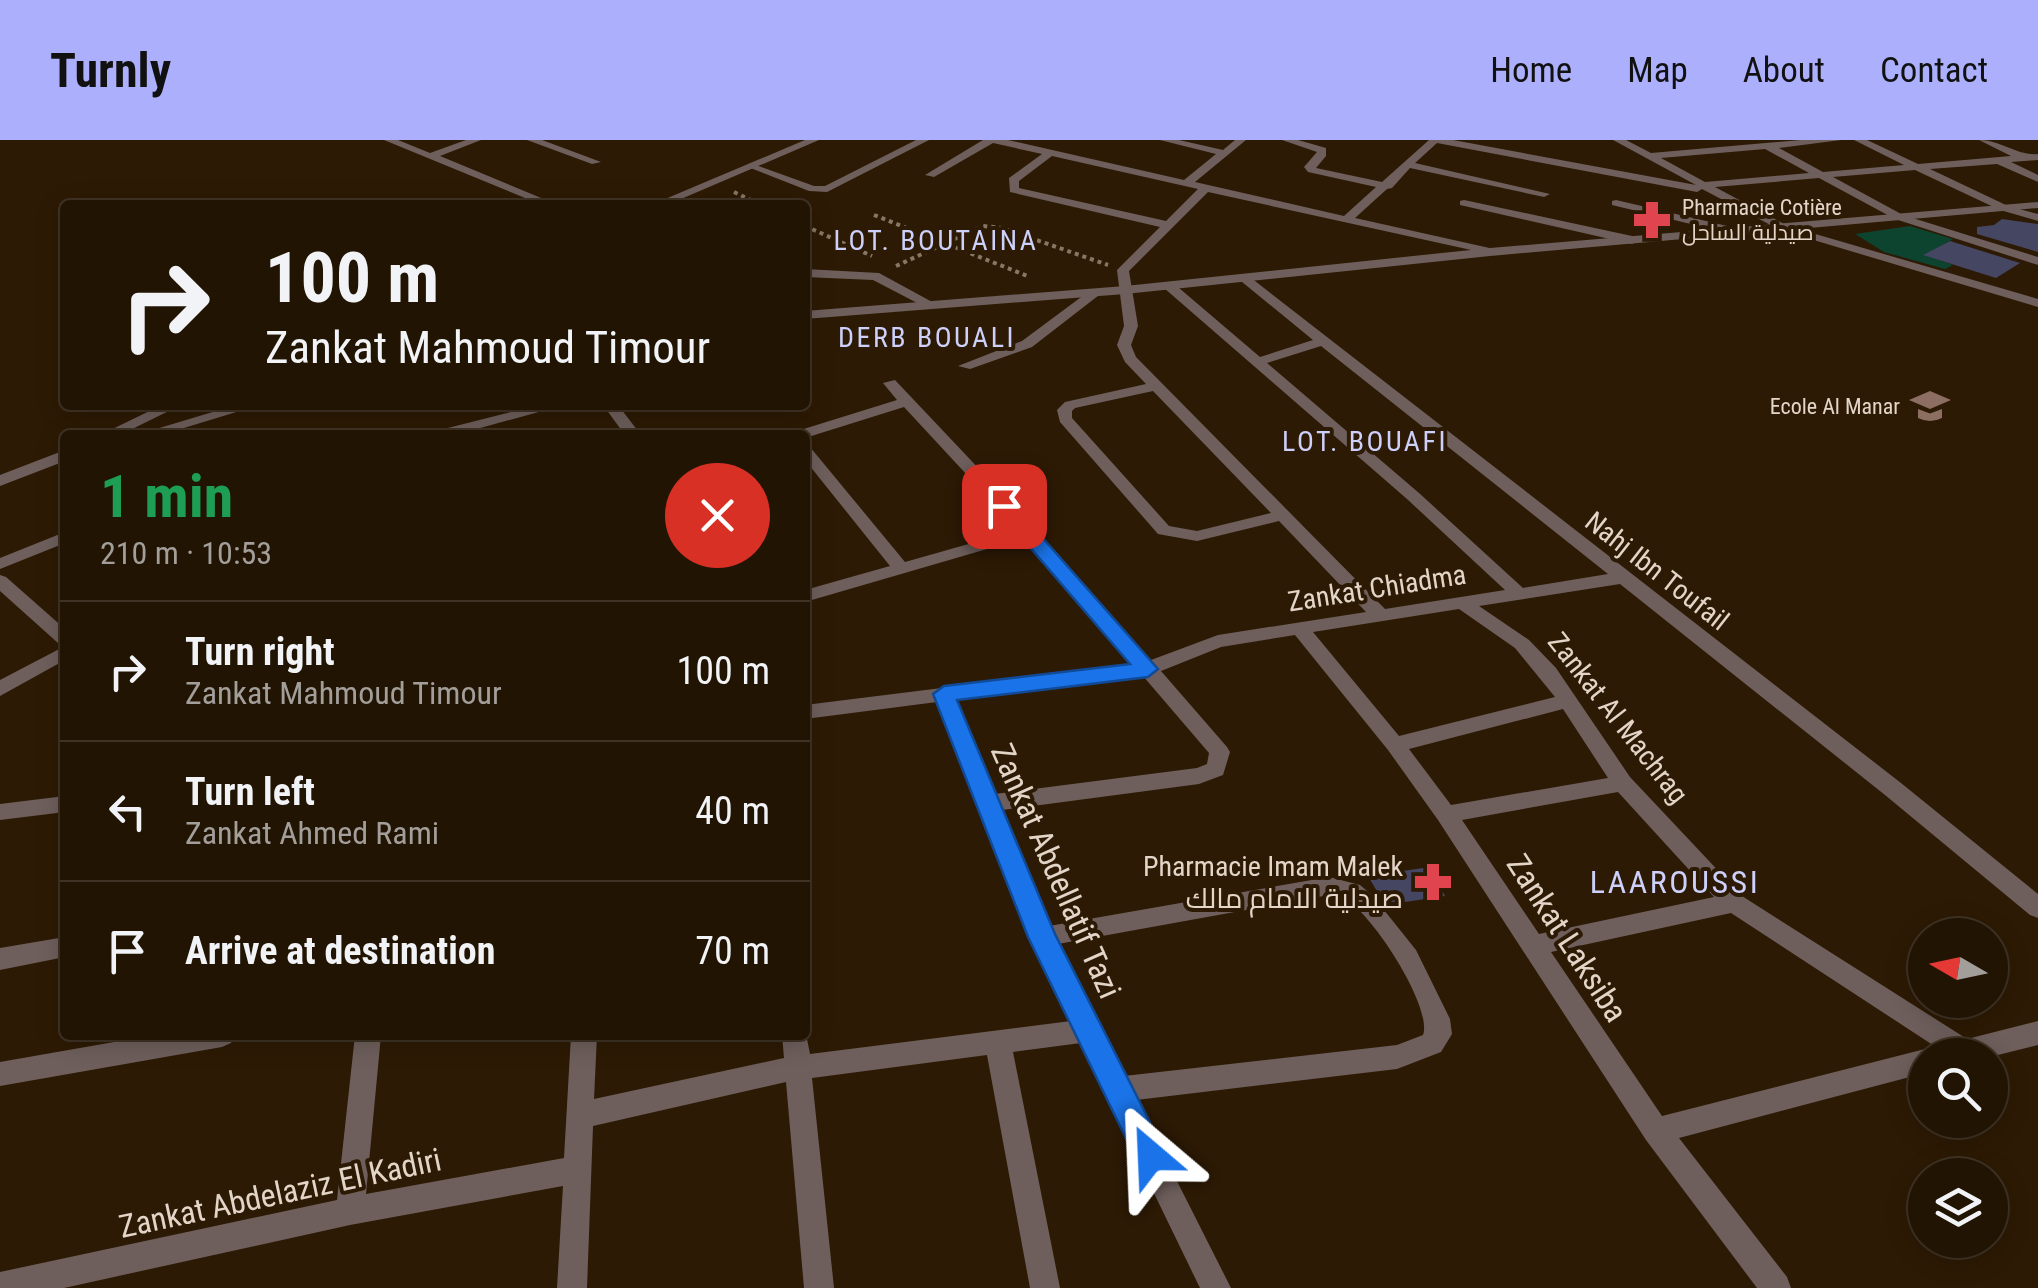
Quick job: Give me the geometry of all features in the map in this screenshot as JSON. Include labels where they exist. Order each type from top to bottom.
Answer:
[{"type":"street","points":[[389,140],[540,200]]},
{"type":"street","points":[[430,156],[476,140]]},
{"type":"street","points":[[532,140],[596,162]]},
{"type":"street","points":[[670,200],[814,140]]},
{"type":"street","points":[[753,167],[801,185],[827,189],[924,140]]},
{"type":"street","points":[[1164,140],[1224,153]]},
{"type":"street","points":[[1187,184],[1241,140]]},
{"type":"street","points":[[1287,140],[1322,150],[1309,167],[1312,170],[1388,186]]},
{"type":"street","points":[[1346,220],[1436,140],[1718,194]]},
{"type":"street","points":[[1618,140],[1784,228],[2038,303]]},
{"type":"street","points":[[1701,140],[1724,151]]},
{"type":"street","points":[[1651,156],[1836,140]]},
{"type":"street","points":[[1859,140],[2004,208],[2038,218]]},
{"type":"street","points":[[1984,140],[2032,158]]},
{"type":"street","points":[[930,176],[999,141],[1490,252]]},
{"type":"street","points":[[1770,147],[1899,217],[2038,261]]},
{"type":"street","points":[[1050,152],[1012,180],[1014,190],[1170,226]]},
{"type":"street","points":[[1703,185],[2032,158]]},
{"type":"street","points":[[1998,160],[2038,179]]},
{"type":"street","points":[[1524,216],[1564,164]]},
{"type":"street","points":[[1408,166],[1544,194]]},
{"type":"street","points":[[1206,188],[1123,270],[1131,326],[1124,345],[1130,359],[1380,614]]},
{"type":"street","points":[[1464,203],[1632,240]]},
{"type":"street","points":[[1616,203],[1736,231]]},
{"type":"street","points":[[810,314],[1124,290],[1490,252],[2038,204]]},
{"type":"street","points":[[810,274],[875,276],[928,304]]},
{"type":"street","name":"Nahj Ibn Toufail","points":[[1242,277],[1893,789],[2038,908]]},
{"type":"street","points":[[1168,285],[1518,593]]},
{"type":"street","points":[[965,366],[1027,344],[1096,292]]},
{"type":"street","points":[[1257,362],[1320,342]]},
{"type":"street","points":[[890,383],[1029,532],[1220,752],[1216,769],[1198,776],[990,803]]},
{"type":"street","points":[[1156,386],[1070,404],[1064,410],[1065,418],[1164,530],[1197,536],[1284,515]]},
{"type":"street","points":[[810,432],[908,401]]},
{"type":"street","points":[[119,430],[163,410]]},
{"type":"street","points":[[162,430],[234,410]]},
{"type":"street","points":[[457,430],[537,410]]},
{"type":"street","points":[[810,456],[902,570]]},
{"type":"street","points":[[0,481],[60,457]]},
{"type":"street","points":[[810,595],[1029,532]]},
{"type":"street","points":[[0,564],[60,539]]},
{"type":"street","name":"Zankat Chiadma","points":[[810,711],[1148,669],[1218,641],[1621,578]]},
{"type":"street","points":[[0,582],[60,635]]},
{"type":"street","name":"Zankat Al Machrag","points":[[1462,602],[1522,644],[1568,701],[1623,782],[1734,903],[1935,1038]]},
{"type":"street","name":"Zankat Laksiba","points":[[1298,628],[1395,744],[1446,814],[1656,1131],[1776,1288]]},
{"type":"street","points":[[0,689],[60,655]]},
{"type":"street","name":"Zankat Abdellatif Tazi","points":[[944,694],[1042,937],[1216,1288]]},
{"type":"street","points":[[1395,744],[1568,701]]},
{"type":"street","points":[[1446,814],[1623,782]]},
{"type":"street","points":[[0,812],[60,805]]},
{"type":"street","points":[[1042,937],[1329,886],[1352,892],[1372,913],[1397,943],[1436,1006],[1439,1034],[1432,1044],[1397,1057],[1119,1089]]},
{"type":"street","points":[[1533,946],[1734,903]]},
{"type":"street","points":[[0,959],[60,948]]},
{"type":"street","points":[[578,1116],[796,1068],[1090,1030]]},
{"type":"street","points":[[2008,1040],[2038,1033]]},
{"type":"street","points":[[0,1074],[194,1040]]},
{"type":"street","points":[[350,1211],[367,1040]]},
{"type":"street","points":[[572,1288],[584,1040]]},
{"type":"street","points":[[795,1040],[819,1288]]},
{"type":"street","points":[[998,1043],[1045,1288]]},
{"type":"street","points":[[1656,1131],[1908,1065]]},
{"type":"street","name":"Zankat Abdelaziz El Kadiri","points":[[0,1288],[350,1211],[575,1170]]},
{"type":"path","points":[[874,215],[1072,294]]},
{"type":"path","points":[[895,267],[975,228],[992,226],[1123,270]]},
{"type":"green space","points":[[1910,226],[1953,239],[1925,255],[1953,265],[1945,269],[1884,252],[1855,234]]},
{"type":"building","points":[[2002,219],[2038,224],[2038,252],[1977,234],[1977,227],[1994,225]]},
{"type":"building","points":[[1950,241],[2020,263],[1996,278],[1923,255]]},
{"type":"building","points":[[1430,867],[1445,896],[1385,905],[1368,876]]},
{"type":"place","name":"Pharmacie Cotière صيدلية الساحل","points":[[1652,220]]},
{"type":"place","name":"Ecole Al Manar","points":[[1930,406]]},
{"type":"place","name":"Pharmacie Imam Malek صيدلية الامام مالك","points":[[1433,882]]},
{"type":"district","name":"LOT. BOUTAINA","points":[[936,240]]},
{"type":"district","name":"DERB BOUALI","points":[[927,337]]},
{"type":"district","name":"LOT. BOUAFI","points":[[1365,441]]},
{"type":"district","name":"LAAROUSSI","points":[[1675,882]]},
{"type":"route","points":[[1004,506],[1148,669],[944,694],[1042,937],[1151,1156]]}]
